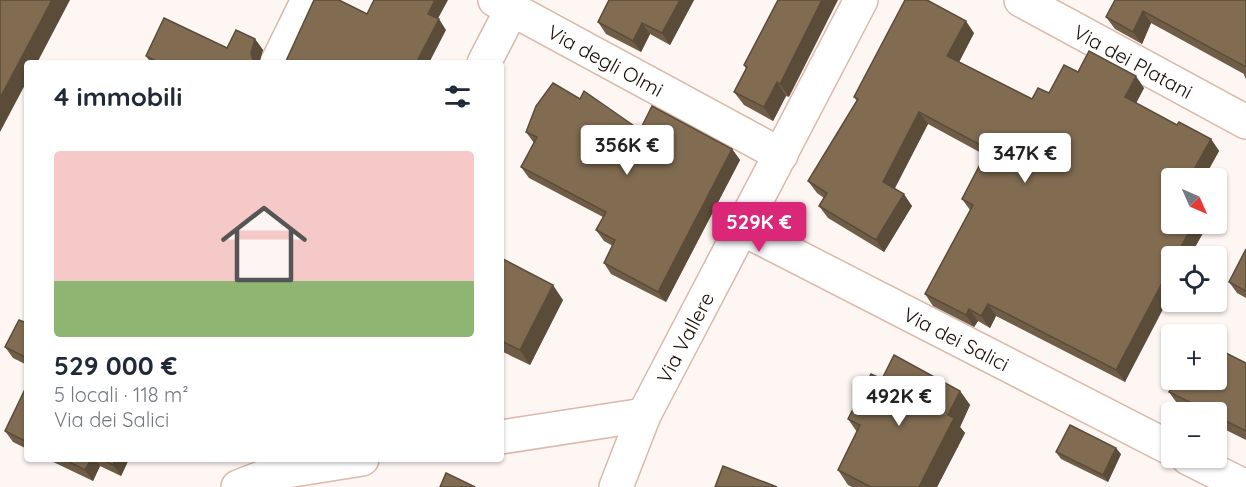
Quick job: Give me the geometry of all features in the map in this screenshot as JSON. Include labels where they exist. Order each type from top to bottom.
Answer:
[{"type":"street","points":[[278,60],[308,0]]},
{"type":"street","name":"Via Vallere","points":[[616,487],[644,415],[861,0]]},
{"type":"street","name":"Via dei Platani","points":[[1021,0],[1246,122]]},
{"type":"street","points":[[485,60],[503,5]]},
{"type":"street","name":"Via degli Olmi","points":[[503,5],[781,155]]},
{"type":"street","name":"Via dei Salici","points":[[742,229],[1161,443]]},
{"type":"street","points":[[504,437],[644,415]]},
{"type":"street","points":[[238,487],[278,466],[326,462]]},
{"type":"street","points":[[1208,468],[1246,487]]},
{"type":"building","points":[[0,0],[52,0],[0,98]]},
{"type":"building","points":[[314,0],[339,0],[367,14],[374,0],[435,0],[428,14],[439,19],[418,60],[286,60]]},
{"type":"building","points":[[609,0],[680,0],[662,33],[642,23],[633,41],[598,22]]},
{"type":"building","points":[[778,0],[822,0],[780,84],[777,82],[764,107],[734,92],[747,67],[744,65]]},
{"type":"building","points":[[905,0],[927,0],[966,21],[947,56],[1032,99],[1038,88],[1049,93],[1064,65],[1078,72],[1089,51],[1136,76],[1125,97],[1177,125],[1179,122],[1211,139],[1195,168],[1161,168],[1161,234],[1188,234],[1181,246],[1161,246],[1161,285],[1116,370],[988,304],[981,316],[969,309],[966,315],[925,294],[973,205],[962,199],[988,149],[919,112],[883,182],[904,194],[876,240],[819,206],[827,193],[808,181],[858,99],[854,97]]},
{"type":"building","points":[[1115,0],[1246,0],[1246,67],[1143,11],[1133,32],[1106,17]]},
{"type":"building","points":[[164,18],[227,48],[236,30],[255,39],[251,53],[253,60],[154,60],[146,56]]},
{"type":"building","points":[[553,83],[580,99],[584,91],[640,130],[652,106],[732,149],[658,292],[604,263],[615,240],[596,230],[606,212],[521,167],[537,137],[526,132],[536,106]]},
{"type":"building","points":[[1246,249],[1246,291],[1229,282]]},
{"type":"building","points":[[504,260],[553,285],[520,350],[504,342]]},
{"type":"building","points":[[19,320],[24,322],[24,356],[5,347]]},
{"type":"building","points":[[1227,354],[1246,363],[1246,431],[1227,422],[1227,402],[1190,402],[1169,392],[1170,390],[1227,390]]},
{"type":"building","points":[[894,355],[960,391],[948,415],[954,418],[919,487],[871,487],[838,470],[860,425],[848,419],[871,374],[882,379]]},
{"type":"building","points":[[24,391],[24,440],[5,431]]},
{"type":"building","points":[[1070,425],[1116,448],[1103,475],[1056,452]]},
{"type":"building","points":[[69,462],[89,462],[85,470]]},
{"type":"building","points":[[723,466],[777,487],[715,487]]},
{"type":"building","points":[[446,473],[475,487],[440,487]]}]
